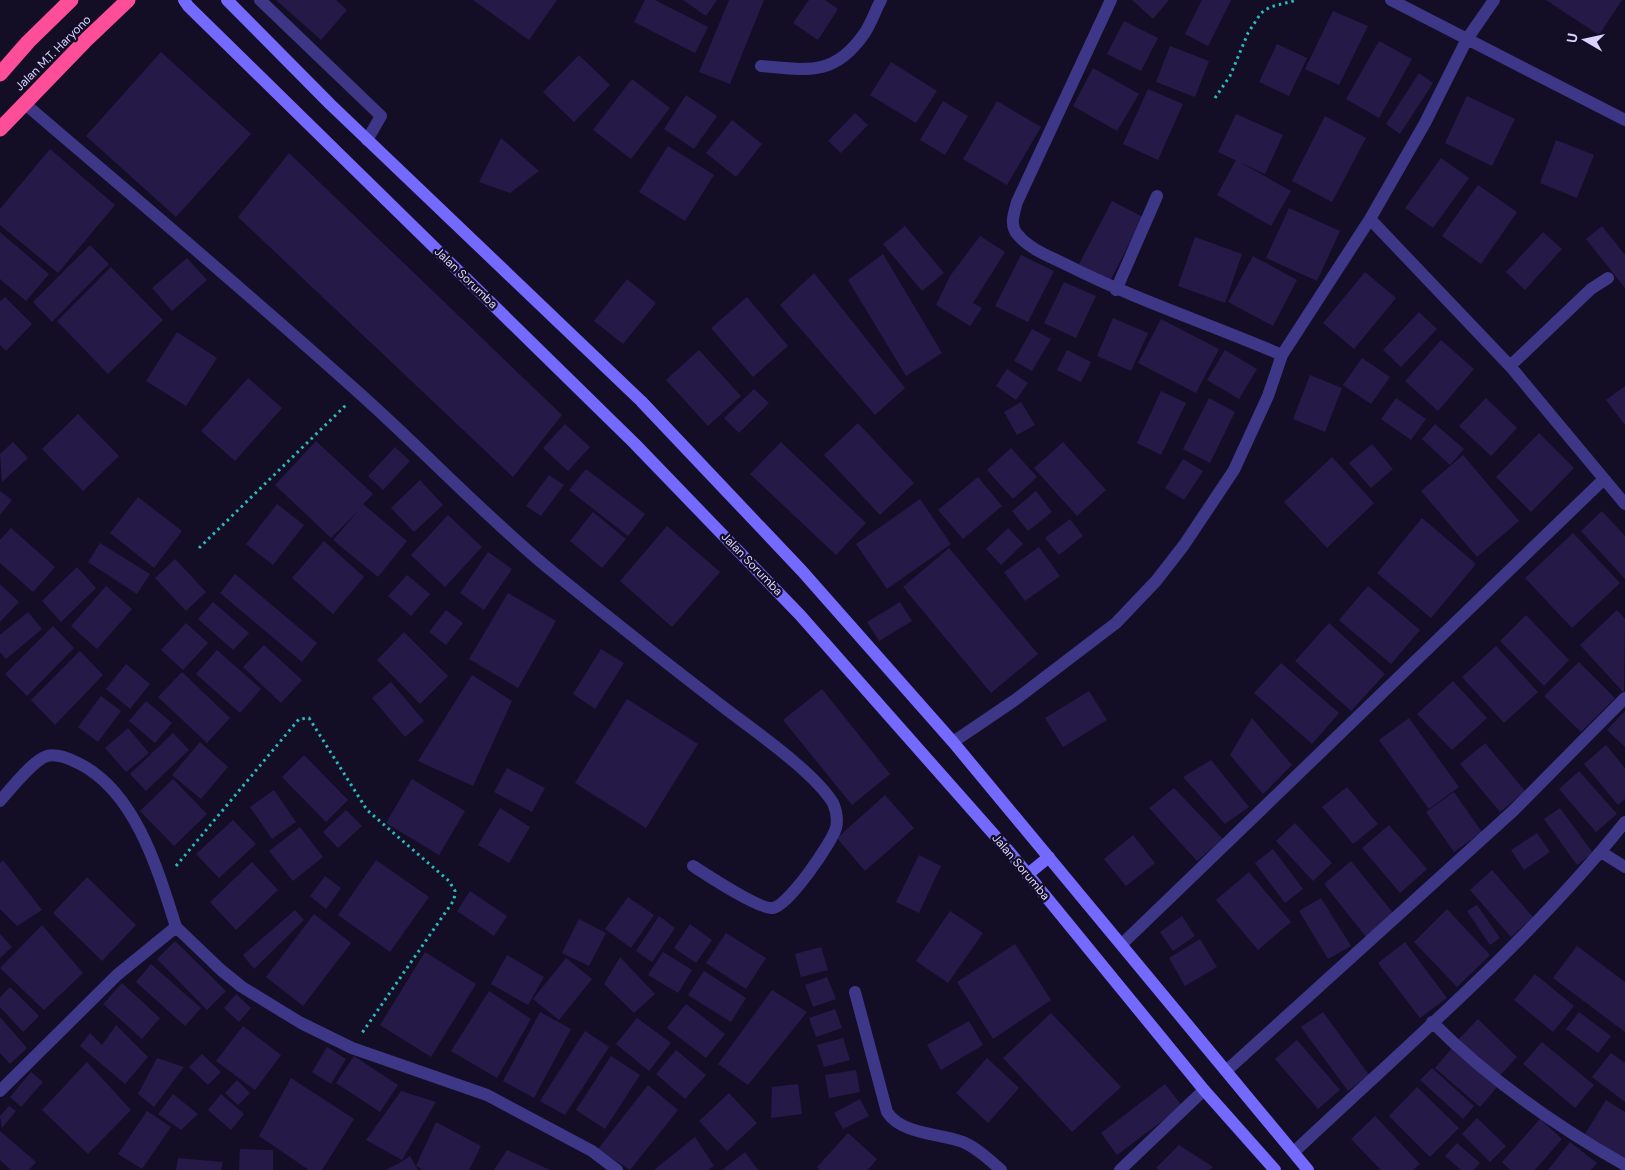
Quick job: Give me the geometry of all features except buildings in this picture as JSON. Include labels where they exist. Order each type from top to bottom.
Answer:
[{"type":"highway","name":"Jalan M.T. Haryono","points":[[0,74],[28,42],[71,0]]},
{"type":"highway","name":"Jalan M.T. Haryono","points":[[0,130],[24,103],[128,0]]},
{"type":"street","name":"Jalan Sorumba","points":[[184,0],[655,464],[806,622],[1028,874],[1204,1090],[1275,1170]]},
{"type":"street","points":[[227,0],[367,140],[641,401],[802,570],[953,742],[1308,1170]]},
{"type":"street","points":[[260,0],[381,116],[367,140]]},
{"type":"street","points":[[761,66],[790,69],[826,67],[845,56],[864,34],[881,0]]},
{"type":"street","points":[[1111,0],[1017,202],[1013,222],[1018,236],[1041,251],[1116,290],[1218,328],[1282,355]]},
{"type":"street","points":[[1391,0],[1625,120]]},
{"type":"street","points":[[953,742],[1015,700],[1116,623],[1156,581],[1184,545],[1234,470],[1268,396],[1282,355],[1370,219],[1426,123],[1467,39],[1494,0]]},
{"type":"street","points":[[24,103],[231,278],[359,392],[520,544],[619,626],[770,742],[818,786],[832,802],[838,814],[831,840],[789,897],[778,907],[764,908],[693,866]]},
{"type":"street","points":[[1116,290],[1157,196]]},
{"type":"street","points":[[1370,219],[1510,366],[1625,504]]},
{"type":"street","points":[[1510,366],[1591,289],[1608,278]]},
{"type":"street","points":[[1122,944],[1604,479]]},
{"type":"street","points":[[1226,1071],[1513,811],[1625,698]]},
{"type":"street","points":[[0,801],[38,761],[47,756],[74,760],[95,772],[116,794],[146,841],[176,926],[221,970],[242,987],[301,1023],[352,1048],[487,1095],[592,1150],[616,1170]]},
{"type":"street","points":[[1294,1152],[1556,902],[1625,822]]},
{"type":"street","points":[[1601,852],[1625,867]]},
{"type":"street","points":[[1028,874],[1049,857]]},
{"type":"street","points":[[0,1091],[117,976],[176,926]]},
{"type":"street","points":[[855,992],[888,1112],[892,1120],[914,1130],[965,1143],[1001,1170]]},
{"type":"street","points":[[1432,1022],[1457,1047],[1505,1088],[1574,1136],[1625,1165]]},
{"type":"street","points":[[1120,1170],[1204,1090]]},
{"type":"path","points":[[1215,98],[1230,76],[1248,34],[1261,13],[1270,7],[1297,0]]},
{"type":"path","points":[[199,548],[359,392]]},
{"type":"path","points":[[162,882],[299,719],[309,718],[367,810],[449,881],[455,891],[454,900],[352,1048]]}]
